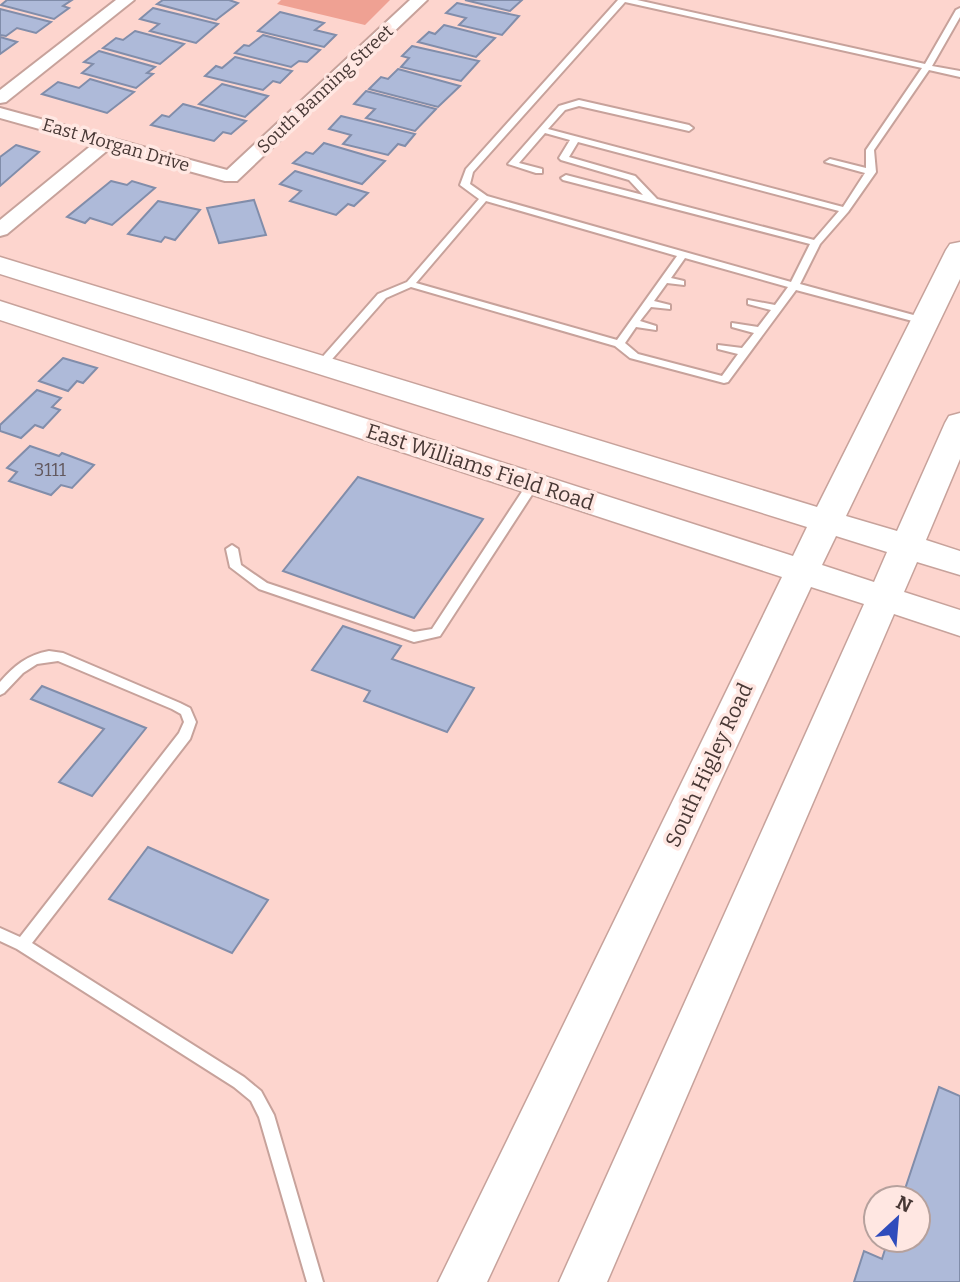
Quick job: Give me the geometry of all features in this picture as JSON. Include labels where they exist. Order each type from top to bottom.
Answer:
[{"type":"main road","name":"South Higley Road","points":[[462,1282],[960,250]]},
{"type":"main road","points":[[0,265],[960,563]]},
{"type":"main road","name":"East Williams Field Road","points":[[0,310],[960,623]]},
{"type":"main road","points":[[583,1282],[799,797],[960,423]]},
{"type":"street","points":[[0,98],[126,0]]},
{"type":"street","name":"South Banning Street","points":[[231,177],[419,0]]},
{"type":"street","name":"East Morgan Drive","points":[[0,113],[231,177]]},
{"type":"street","points":[[0,230],[106,142]]},
{"type":"lane","points":[[925,321],[484,198],[465,185],[469,171],[624,0],[960,74]]},
{"type":"lane","points":[[410,284],[619,344],[634,356],[724,380],[794,286],[816,243],[845,210],[872,172],[870,150],[927,67],[960,10]]},
{"type":"lane","points":[[539,171],[513,164],[562,108],[579,103],[689,128]]},
{"type":"lane","points":[[542,130],[845,210]]},
{"type":"lane","points":[[575,139],[565,158],[632,178],[654,201]]},
{"type":"lane","points":[[830,162],[872,172]]},
{"type":"lane","points":[[566,178],[816,243]]},
{"type":"lane","points":[[322,364],[382,296],[410,284],[484,198]]},
{"type":"lane","points":[[619,344],[682,255]]},
{"type":"lane","points":[[664,279],[681,283]]},
{"type":"lane","points":[[752,302],[776,308]]},
{"type":"lane","points":[[648,303],[666,307]]},
{"type":"lane","points":[[634,323],[652,328]]},
{"type":"lane","points":[[736,325],[760,331]]},
{"type":"lane","points":[[722,347],[744,352]]},
{"type":"lane","points":[[232,549],[236,567],[263,586],[414,637],[436,633],[533,484]]},
{"type":"lane","points":[[0,690],[30,660],[45,655],[59,656],[186,711],[190,722],[185,735],[22,945]]},
{"type":"lane","points":[[0,934],[22,945],[239,1082],[256,1096],[266,1115],[315,1282]]},
{"type":"shaded area","points":[[281,0],[390,0],[365,25],[277,4]]},
{"type":"building","points":[[7,0],[72,0],[63,6],[69,8],[54,19],[1,5]]},
{"type":"building","points":[[163,0],[229,0],[238,3],[216,20],[157,4]]},
{"type":"building","points":[[465,0],[522,0],[510,11]]},
{"type":"building","points":[[457,3],[519,16],[502,35],[459,25],[466,18],[446,13]]},
{"type":"building","points":[[153,8],[218,24],[196,43],[150,31],[159,24],[140,19]]},
{"type":"building","points":[[0,9],[51,22],[36,33],[17,28],[6,36],[0,35]]},
{"type":"building","points":[[280,12],[324,23],[315,30],[336,35],[324,47],[258,31]]},
{"type":"building","points":[[444,25],[495,38],[476,57],[418,42],[429,32],[435,34]]},
{"type":"building","points":[[135,31],[184,44],[160,64],[103,48],[116,38],[123,40]]},
{"type":"building","points":[[263,35],[320,50],[307,62],[299,61],[291,67],[235,53]]},
{"type":"building","points":[[0,37],[17,42],[0,54]]},
{"type":"building","points":[[412,46],[479,61],[461,81],[401,67],[409,58],[402,56]]},
{"type":"building","points":[[99,51],[155,67],[147,73],[153,74],[136,88],[82,73],[93,64],[84,62]]},
{"type":"building","points":[[235,57],[292,71],[280,83],[273,81],[263,90],[205,76],[216,66],[222,68]]},
{"type":"building","points":[[398,69],[460,86],[438,107],[369,89],[381,77],[388,79]]},
{"type":"building","points":[[90,79],[134,92],[107,113],[42,94],[58,82],[79,88]]},
{"type":"building","points":[[222,84],[268,96],[245,117],[199,104]]},
{"type":"building","points":[[366,91],[436,109],[415,131],[366,118],[375,109],[354,104]]},
{"type":"building","points":[[183,104],[246,121],[231,134],[223,132],[214,141],[151,125],[162,115],[169,117]]},
{"type":"building","points":[[341,116],[415,134],[405,146],[398,144],[388,155],[343,144],[351,135],[329,129]]},
{"type":"building","points":[[324,143],[385,161],[362,184],[293,163],[306,152],[313,154]]},
{"type":"building","points":[[16,145],[39,152],[0,186],[0,157]]},
{"type":"building","points":[[295,171],[368,193],[354,206],[348,204],[336,215],[290,201],[301,191],[280,184]]},
{"type":"building","points":[[111,181],[127,185],[132,181],[155,188],[112,225],[90,218],[85,223],[67,217]]},
{"type":"building","points":[[254,200],[266,235],[219,243],[207,208]]},
{"type":"building","points":[[158,201],[200,210],[175,240],[165,237],[161,242],[128,234]]},
{"type":"building","points":[[63,358],[97,368],[83,383],[77,381],[68,391],[39,381]]},
{"type":"building","points":[[37,390],[61,398],[52,407],[60,410],[43,428],[35,425],[21,438],[0,431],[0,425]]},
{"type":"building","points":[[30,446],[59,456],[62,453],[94,465],[72,488],[61,485],[51,495],[9,481],[17,472],[7,468]]},
{"type":"building","points":[[358,477],[483,519],[414,618],[283,571]]},
{"type":"building","points":[[343,626],[401,646],[392,659],[474,688],[447,732],[364,701],[370,691],[312,670]]},
{"type":"building","points":[[42,686],[146,728],[92,796],[59,782],[104,729],[31,699]]},
{"type":"building","points":[[148,847],[268,900],[232,953],[109,899]]},
{"type":"building","points":[[939,1087],[960,1096],[960,1282],[854,1282],[863,1254],[882,1259],[884,1254],[932,1254],[932,1184],[907,1184]]}]
